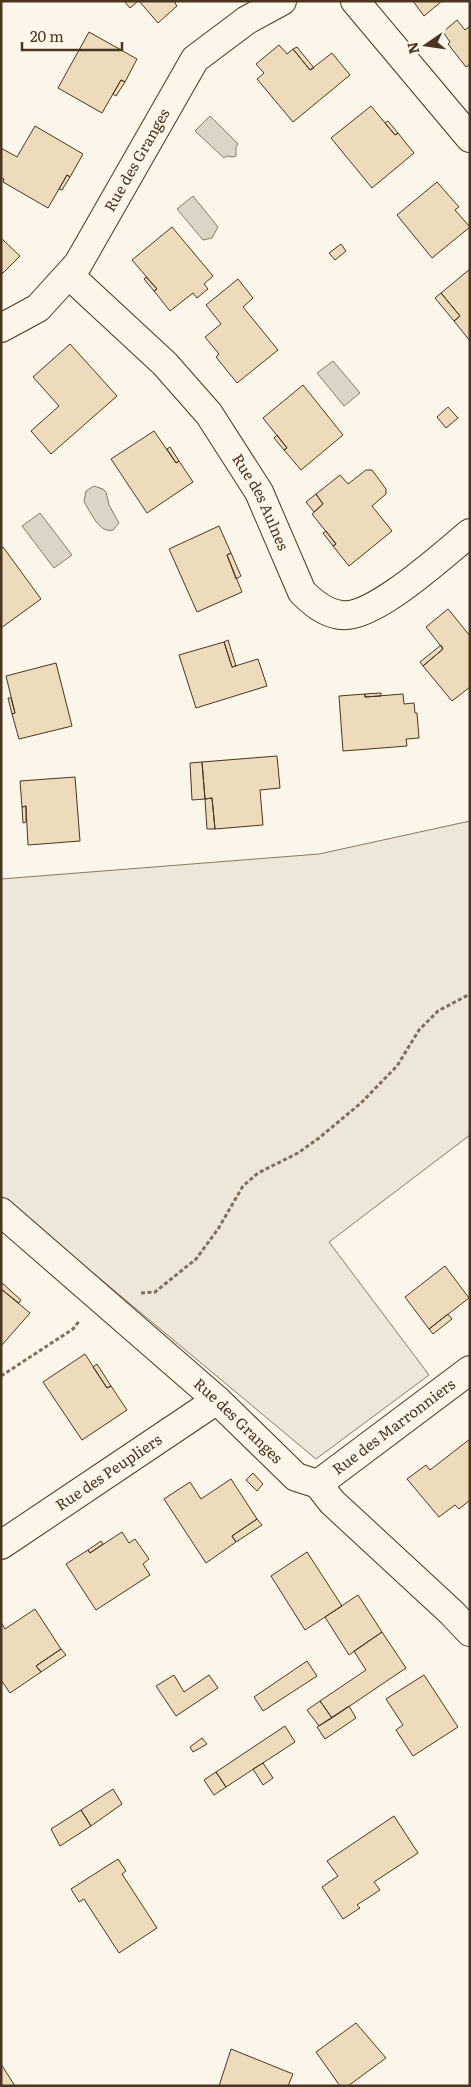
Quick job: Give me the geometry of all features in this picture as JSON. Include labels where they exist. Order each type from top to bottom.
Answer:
[{"type":"street","name":"Rue des Granges","points":[[1,328],[38,308],[78,264],[195,59],[247,20],[282,1]]},
{"type":"street","points":[[355,1],[470,138]]},
{"type":"street","name":"Rue des Aulnes","points":[[69,275],[165,364],[209,414],[259,492],[302,592],[315,604],[342,615],[362,612],[382,602],[470,533]]},
{"type":"street","name":"Rue des Granges","points":[[1,1212],[99,1295],[217,1400],[296,1477],[318,1484]]},
{"type":"street","name":"Rue des Marronniers","points":[[318,1484],[470,1370]]},
{"type":"street","name":"Rue des Peupliers","points":[[1,1545],[217,1400]]},
{"type":"street","points":[[318,1484],[332,1502],[470,1632]]},
{"type":"path","points":[[1,1376],[73,1329],[99,1295],[155,1292],[196,1259],[218,1229],[243,1186],[258,1173],[298,1153],[320,1138],[361,1103],[397,1066],[420,1030],[438,1011],[470,994]]},
{"type":"shaded area","points":[[210,116],[238,144],[236,156],[224,158],[195,131]]},
{"type":"shaded area","points":[[193,196],[218,227],[212,238],[203,240],[177,209]]},
{"type":"shaded area","points":[[333,361],[360,393],[344,406],[317,373]]},
{"type":"shaded area","points":[[94,486],[106,492],[109,505],[119,523],[113,530],[104,529],[100,526],[84,502],[86,491]]},
{"type":"shaded area","points":[[40,513],[72,555],[54,568],[22,526]]},
{"type":"shaded area","points":[[470,821],[470,1135],[329,1242],[429,1375],[316,1459],[1,1196],[1,879],[319,854]]},
{"type":"building","points":[[124,1],[138,1],[130,8]]},
{"type":"building","points":[[139,1],[177,1],[175,3],[177,6],[158,23]]},
{"type":"building","points":[[413,1],[442,1],[424,16]]},
{"type":"building","points":[[457,20],[465,30],[470,26],[470,64],[466,67],[448,44],[450,42],[443,32]]},
{"type":"building","points":[[89,32],[137,59],[125,82],[121,80],[102,113],[58,88]]},
{"type":"building","points":[[279,45],[287,54],[293,49],[310,70],[332,53],[350,75],[293,122],[257,79],[264,73],[256,64]]},
{"type":"building","points":[[297,47],[314,68],[310,70],[293,49]]},
{"type":"building","points":[[121,80],[125,82],[116,96],[113,94]]},
{"type":"building","points":[[371,106],[395,135],[398,133],[414,153],[372,188],[331,138]]},
{"type":"building","points":[[388,121],[398,133],[395,135],[385,123]]},
{"type":"building","points":[[35,126],[83,154],[70,177],[67,175],[48,208],[3,182],[4,179],[1,178],[1,148],[17,157]]},
{"type":"building","points":[[67,175],[70,177],[62,190],[59,189]]},
{"type":"building","points":[[437,182],[459,207],[455,210],[470,227],[432,258],[397,215]]},
{"type":"building","points":[[172,227],[213,276],[204,284],[208,289],[197,298],[193,293],[170,311],[154,291],[157,289],[132,260]]},
{"type":"building","points":[[1,238],[20,256],[1,275]]},
{"type":"building","points":[[341,244],[346,251],[335,260],[329,253]]},
{"type":"building","points":[[470,269],[470,341],[454,321],[460,316],[441,293]]},
{"type":"building","points":[[146,277],[157,289],[154,291],[144,279]]},
{"type":"building","points":[[238,279],[253,298],[243,307],[278,350],[237,383],[216,357],[219,354],[205,337],[221,324],[206,305]]},
{"type":"building","points":[[441,293],[460,316],[454,321],[435,298]]},
{"type":"building","points":[[70,344],[117,396],[51,454],[31,431],[59,406],[33,377]]},
{"type":"building","points":[[303,385],[343,435],[301,470],[284,450],[287,448],[263,418]]},
{"type":"building","points":[[448,407],[458,418],[446,428],[437,417]]},
{"type":"building","points":[[154,431],[176,463],[179,461],[193,482],[147,513],[111,459]]},
{"type":"building","points":[[277,435],[287,448],[284,450],[274,438]]},
{"type":"building","points":[[170,447],[179,461],[176,463],[167,449]]},
{"type":"building","points":[[366,470],[372,470],[386,489],[386,494],[372,506],[392,531],[349,566],[333,546],[336,544],[312,514],[323,504],[316,494],[340,475],[348,484]]},
{"type":"building","points":[[316,494],[323,504],[314,512],[306,502]]},
{"type":"building","points":[[219,526],[231,553],[227,555],[242,592],[197,612],[169,549]]},
{"type":"building","points":[[326,531],[336,544],[333,546],[323,533]]},
{"type":"building","points":[[3,547],[41,599],[1,628],[1,549]]},
{"type":"building","points":[[231,553],[241,576],[236,579],[227,555]]},
{"type":"building","points":[[448,609],[470,636],[470,687],[452,701],[423,666],[443,649],[426,627]]},
{"type":"building","points":[[228,640],[236,666],[232,667],[224,642]]},
{"type":"building","points":[[224,642],[232,667],[258,659],[267,686],[196,708],[179,655]]},
{"type":"building","points":[[441,645],[443,649],[423,666],[420,662]]},
{"type":"building","points":[[56,663],[72,726],[19,739],[12,714],[15,713],[6,676]]},
{"type":"building","points":[[381,693],[381,696],[365,697],[365,694]]},
{"type":"building","points":[[365,694],[365,697],[403,694],[404,704],[414,703],[415,713],[417,713],[419,738],[406,739],[407,746],[343,751],[339,696]]},
{"type":"building","points":[[8,698],[11,698],[15,713],[12,714]]},
{"type":"building","points":[[277,756],[280,788],[260,790],[263,825],[215,829],[212,798],[205,799],[202,762]]},
{"type":"building","points":[[202,762],[205,799],[192,800],[190,763]]},
{"type":"building","points":[[75,777],[80,841],[28,845],[26,806],[22,807],[20,781]]},
{"type":"building","points":[[212,798],[215,829],[207,829],[205,799]]},
{"type":"building","points":[[26,806],[26,822],[23,823],[22,807]]},
{"type":"building","points":[[445,1266],[469,1298],[429,1329],[405,1297]]},
{"type":"building","points":[[2,1283],[21,1300],[19,1303],[1,1289]]},
{"type":"building","points":[[1,1289],[30,1313],[1,1346]]},
{"type":"building","points":[[448,1314],[452,1319],[433,1334],[429,1329]]},
{"type":"building","points":[[85,1354],[107,1388],[111,1386],[127,1410],[82,1440],[43,1382]]},
{"type":"building","points":[[97,1364],[111,1386],[107,1388],[93,1367]]},
{"type":"building","points":[[470,1439],[470,1500],[459,1509],[455,1505],[439,1517],[407,1479],[426,1465],[430,1470]]},
{"type":"building","points":[[253,1473],[263,1484],[257,1491],[246,1480]]},
{"type":"building","points":[[231,1479],[257,1519],[232,1536],[236,1542],[206,1563],[164,1499],[190,1482],[201,1499]]},
{"type":"building","points":[[257,1519],[262,1525],[236,1542],[232,1536]]},
{"type":"building","points":[[122,1532],[129,1543],[135,1539],[149,1559],[143,1564],[150,1575],[96,1610],[66,1564],[88,1550],[90,1553]]},
{"type":"building","points":[[101,1541],[103,1544],[90,1553],[88,1550]]},
{"type":"building","points":[[307,1552],[342,1606],[305,1630],[271,1576]]},
{"type":"building","points":[[358,1595],[382,1632],[349,1655],[325,1617]]},
{"type":"building","points":[[35,1609],[61,1649],[36,1666],[41,1672],[10,1693],[1,1680],[1,1622],[5,1629]]},
{"type":"building","points":[[382,1632],[406,1668],[332,1718],[320,1701],[366,1670],[354,1651]]},
{"type":"building","points":[[61,1649],[66,1655],[41,1672],[36,1666]]},
{"type":"building","points":[[307,1661],[317,1676],[263,1711],[254,1697]]},
{"type":"building","points":[[174,1675],[184,1692],[209,1675],[218,1688],[176,1716],[156,1686]]},
{"type":"building","points":[[424,1675],[458,1727],[413,1756],[396,1730],[403,1725],[386,1699]]},
{"type":"building","points":[[320,1701],[332,1718],[319,1726],[307,1710]]},
{"type":"building","points":[[349,1706],[356,1718],[325,1739],[317,1727]]},
{"type":"building","points":[[285,1726],[295,1742],[226,1787],[216,1772]]},
{"type":"building","points":[[202,1738],[207,1744],[193,1752],[190,1747]]},
{"type":"building","points":[[263,1763],[273,1778],[263,1785],[253,1769]]},
{"type":"building","points":[[216,1772],[226,1787],[214,1795],[204,1780]]},
{"type":"building","points":[[113,1789],[122,1804],[91,1826],[81,1810]]},
{"type":"building","points":[[81,1810],[91,1826],[60,1846],[51,1829]]},
{"type":"building","points":[[394,1816],[418,1853],[374,1882],[380,1890],[357,1905],[360,1908],[343,1919],[322,1887],[338,1876],[327,1861]]},
{"type":"building","points":[[118,1859],[126,1871],[122,1874],[157,1928],[119,1953],[84,1899],[79,1902],[71,1889]]},
{"type":"building","points":[[356,2023],[386,2058],[348,2086],[340,2086],[316,2052]]},
{"type":"building","points":[[231,2049],[293,2074],[288,2086],[219,2086]]},
{"type":"building","points":[[1,2064],[15,2086],[1,2086]]}]
